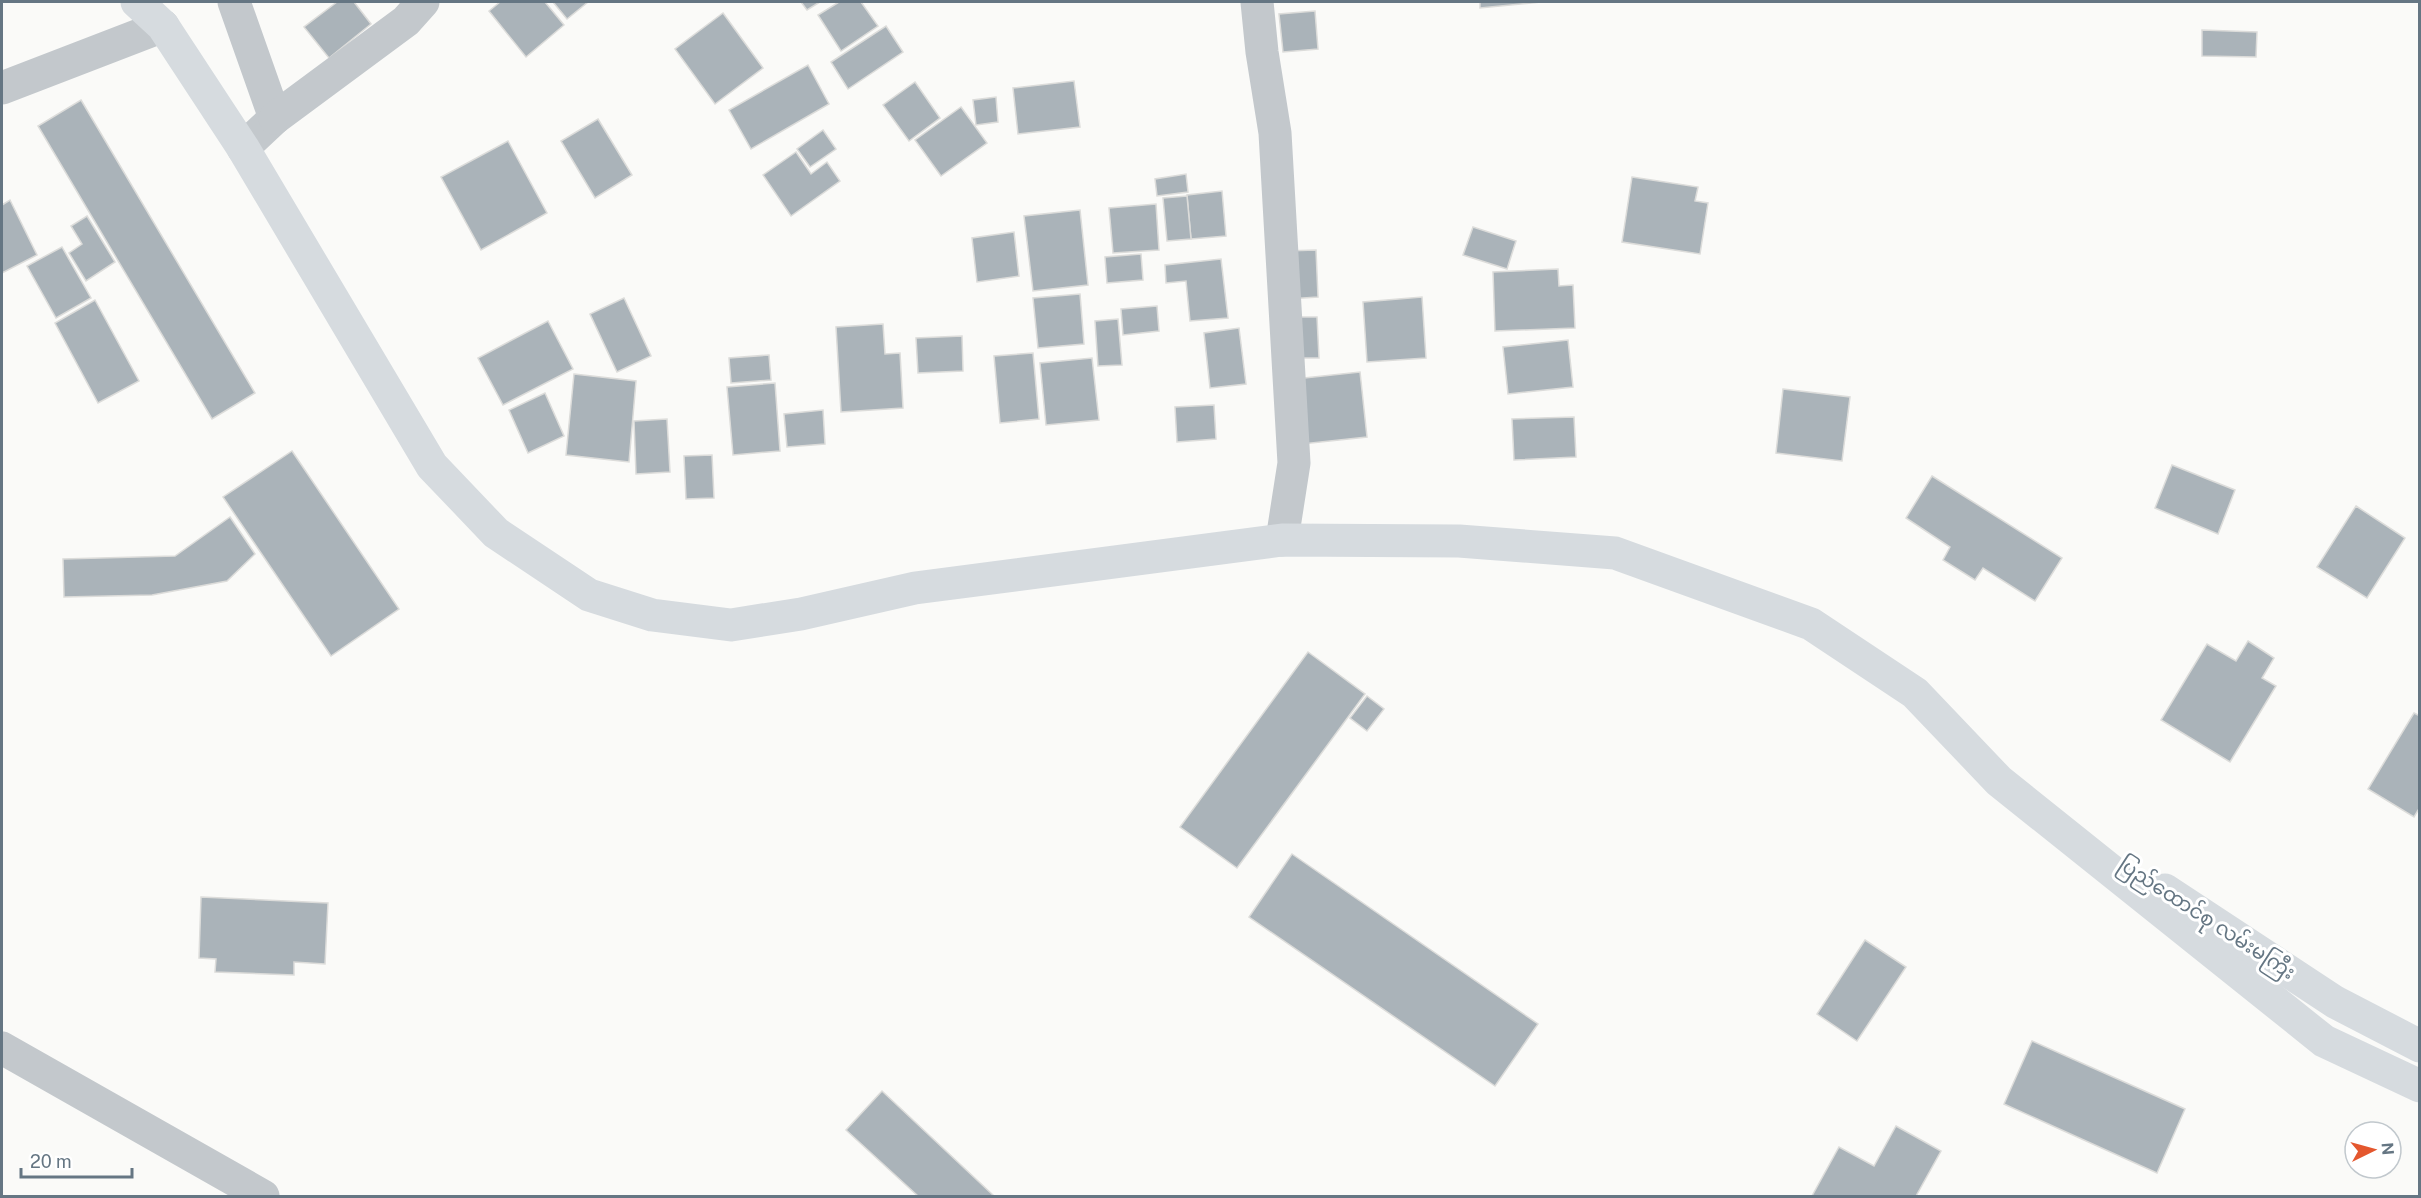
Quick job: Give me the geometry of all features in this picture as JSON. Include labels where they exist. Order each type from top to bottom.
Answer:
[{"type":"main road","points":[[136,2],[163,26],[243,148],[432,466],[496,533],[589,595],[652,615],[731,625],[801,614],[915,588],[1282,540],[1458,541],[1615,553],[1811,624],[1915,693],[1999,781],[2324,1041],[2420,1086]]},
{"type":"main road","name":"ပြည်ထောင်စု လမ်းမကြီး","points":[[1999,781],[2335,1002],[2420,1046]]},
{"type":"street","points":[[234,2],[275,118]]},
{"type":"street","points":[[243,148],[275,118],[405,21],[423,2]]},
{"type":"street","points":[[1257,2],[1262,52],[1275,133],[1294,463],[1282,540]]},
{"type":"street","points":[[2,88],[163,26]]},
{"type":"street","points":[[2,1048],[263,1197]]},
{"type":"building","points":[[337,2],[354,2],[371,24],[329,58],[304,27]]},
{"type":"building","points":[[500,2],[545,2],[564,25],[526,57],[489,11]]},
{"type":"building","points":[[553,2],[588,2],[567,19]]},
{"type":"building","points":[[801,2],[820,2],[807,10]]},
{"type":"building","points":[[839,2],[861,2],[878,26],[841,51],[818,15]]},
{"type":"building","points":[[1480,2],[1541,2],[1480,8]]},
{"type":"building","points":[[1315,11],[1318,49],[1283,52],[1279,14]]},
{"type":"building","points":[[723,13],[763,68],[715,104],[675,49]]},
{"type":"building","points":[[886,26],[903,52],[848,89],[831,62]]},
{"type":"building","points":[[2202,30],[2257,32],[2256,57],[2202,56]]},
{"type":"building","points":[[808,65],[829,104],[751,149],[729,110]]},
{"type":"building","points":[[1074,81],[1080,127],[1018,134],[1013,88]]},
{"type":"building","points":[[915,82],[940,118],[909,141],[883,105]]},
{"type":"building","points":[[996,97],[998,122],[976,125],[973,100]]},
{"type":"building","points":[[81,100],[255,393],[212,419],[38,126]]},
{"type":"building","points":[[961,107],[987,143],[941,176],[915,140]]},
{"type":"building","points":[[598,119],[632,175],[595,198],[561,141]]},
{"type":"building","points":[[823,130],[836,149],[810,167],[797,149]]},
{"type":"building","points":[[508,141],[547,213],[481,250],[441,177]]},
{"type":"building","points":[[796,152],[811,174],[827,162],[840,181],[791,216],[763,175]]},
{"type":"building","points":[[1186,174],[1188,192],[1157,196],[1155,179]]},
{"type":"building","points":[[1632,177],[1698,187],[1695,201],[1708,203],[1700,254],[1622,242]]},
{"type":"building","points":[[1222,191],[1226,236],[1191,239],[1187,195]]},
{"type":"building","points":[[1187,196],[1191,239],[1167,241],[1163,198]]},
{"type":"building","points":[[10,200],[37,255],[2,273],[2,205]]},
{"type":"building","points":[[1156,204],[1159,250],[1113,253],[1109,208]]},
{"type":"building","points":[[1080,210],[1088,285],[1033,291],[1024,216]]},
{"type":"building","points":[[87,216],[115,262],[86,281],[69,253],[82,244],[71,226]]},
{"type":"building","points":[[1473,227],[1516,241],[1507,269],[1463,255]]},
{"type":"building","points":[[1014,232],[1019,276],[977,282],[972,238]]},
{"type":"building","points":[[62,247],[91,298],[56,318],[27,266]]},
{"type":"building","points":[[1316,250],[1318,297],[1288,299],[1285,251]]},
{"type":"building","points":[[1141,254],[1143,280],[1107,283],[1105,257]]},
{"type":"building","points":[[1221,259],[1228,318],[1190,321],[1186,281],[1166,283],[1165,265]]},
{"type":"building","points":[[1558,269],[1559,286],[1573,285],[1575,328],[1495,331],[1493,272]]},
{"type":"building","points":[[1080,294],[1084,344],[1038,348],[1033,298]]},
{"type":"building","points":[[1422,297],[1426,358],[1367,362],[1363,302]]},
{"type":"building","points":[[624,298],[651,356],[617,372],[590,314]]},
{"type":"building","points":[[95,300],[139,381],[98,403],[55,323]]},
{"type":"building","points":[[1157,306],[1159,331],[1123,335],[1121,309]]},
{"type":"building","points":[[1291,317],[1317,317],[1319,358],[1292,358]]},
{"type":"building","points":[[1118,319],[1122,365],[1098,366],[1095,321]]},
{"type":"building","points":[[548,321],[573,369],[503,405],[478,358]]},
{"type":"building","points":[[883,324],[885,354],[900,353],[903,408],[841,412],[836,327]]},
{"type":"building","points":[[1239,328],[1246,384],[1210,388],[1204,333]]},
{"type":"building","points":[[962,336],[963,371],[918,373],[916,338]]},
{"type":"building","points":[[1568,340],[1573,387],[1508,394],[1503,347]]},
{"type":"building","points":[[1033,353],[1039,419],[1000,423],[994,356]]},
{"type":"building","points":[[769,355],[771,380],[731,383],[729,358]]},
{"type":"building","points":[[1092,358],[1099,420],[1046,425],[1040,363]]},
{"type":"building","points":[[1360,372],[1367,437],[1302,444],[1295,379]]},
{"type":"building","points":[[574,374],[636,381],[629,462],[566,455]]},
{"type":"building","points":[[775,383],[780,451],[733,455],[727,387]]},
{"type":"building","points":[[1783,389],[1850,397],[1842,461],[1776,453]]},
{"type":"building","points":[[545,393],[564,436],[528,453],[509,410]]},
{"type":"building","points":[[1214,405],[1216,439],[1177,442],[1175,407]]},
{"type":"building","points":[[823,410],[825,444],[787,447],[784,414]]},
{"type":"building","points":[[1574,417],[1576,457],[1514,460],[1512,419]]},
{"type":"building","points":[[667,419],[670,472],[636,474],[634,421]]},
{"type":"building","points":[[292,451],[399,609],[331,656],[223,497]]},
{"type":"building","points":[[712,455],[714,498],[686,499],[684,456]]},
{"type":"building","points":[[2172,465],[2235,490],[2218,534],[2155,508]]},
{"type":"building","points":[[1932,476],[2062,558],[2035,601],[1983,568],[1975,580],[1943,560],[1950,547],[1906,518]]},
{"type":"building","points":[[2356,506],[2405,538],[2367,598],[2317,567]]},
{"type":"building","points":[[230,517],[255,554],[227,581],[152,595],[64,597],[63,559],[175,556]]},
{"type":"building","points":[[2248,641],[2274,658],[2262,678],[2276,686],[2230,762],[2161,720],[2207,644],[2236,661]]},
{"type":"building","points":[[1308,652],[1365,694],[1237,868],[1180,827]]},
{"type":"building","points":[[1367,696],[1384,709],[1367,731],[1350,718]]},
{"type":"building","points":[[2414,713],[2420,716],[2420,807],[2414,817],[2368,789]]},
{"type":"building","points":[[1292,854],[1538,1024],[1495,1086],[1249,917]]},
{"type":"building","points":[[201,897],[328,903],[325,964],[294,962],[294,975],[215,972],[216,959],[199,958]]},
{"type":"building","points":[[1865,940],[1906,967],[1857,1041],[1817,1014]]},
{"type":"building","points":[[2032,1041],[2185,1109],[2157,1173],[2004,1104]]},
{"type":"building","points":[[882,1091],[994,1196],[918,1196],[846,1130]]},
{"type":"building","points":[[1896,1126],[1941,1151],[1916,1196],[1812,1196],[1839,1147],[1874,1166]]}]
